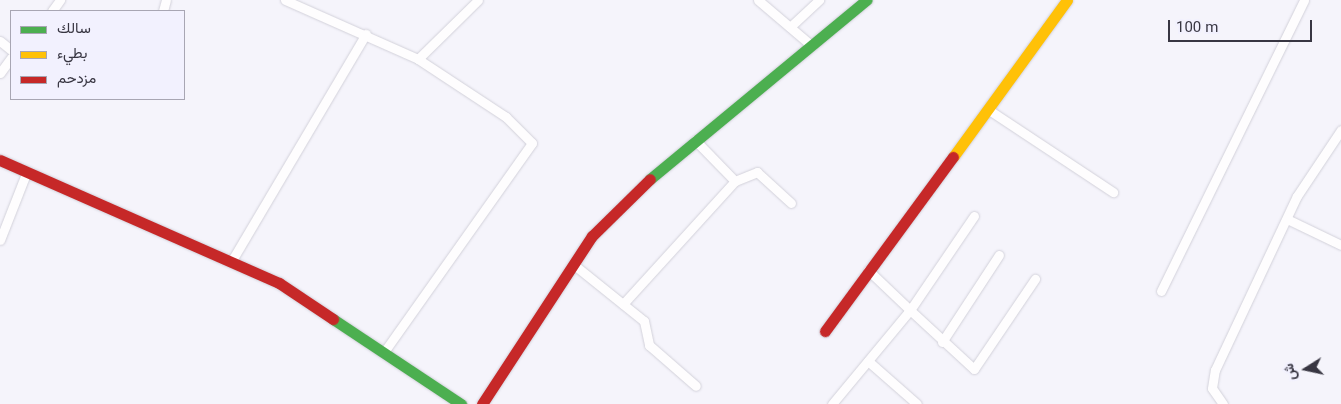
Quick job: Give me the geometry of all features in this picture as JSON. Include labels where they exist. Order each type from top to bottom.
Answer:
[{"type":"street","points":[[285,0],[418,58],[527,134],[531,150],[384,352]]},
{"type":"street","points":[[418,58],[478,0]]},
{"type":"street","points":[[758,0],[812,46]]},
{"type":"street","points":[[790,27],[819,0]]},
{"type":"street","points":[[482,404],[592,236],[695,140],[866,0]]},
{"type":"street","points":[[825,331],[868,270],[989,110],[1067,0]]},
{"type":"street","points":[[1161,291],[1304,0]]},
{"type":"street","points":[[232,262],[366,34]]},
{"type":"street","points":[[0,41],[10,49]]},
{"type":"street","points":[[0,73],[10,59]]},
{"type":"street","points":[[989,110],[1113,192]]},
{"type":"street","points":[[1223,404],[1212,388],[1215,370],[1287,219],[1341,130]]},
{"type":"street","points":[[695,140],[735,181]]},
{"type":"street","points":[[0,160],[232,262],[312,302],[461,404]]},
{"type":"street","points":[[0,240],[27,172]]},
{"type":"street","points":[[623,304],[735,181],[757,172],[791,203]]},
{"type":"street","points":[[832,404],[910,310],[974,216]]},
{"type":"street","points":[[1287,219],[1341,245]]},
{"type":"street","points":[[942,342],[999,255]]},
{"type":"street","points":[[573,264],[644,320],[652,348],[696,386]]},
{"type":"street","points":[[868,270],[942,342],[977,368],[1035,280]]},
{"type":"street","points":[[868,361],[917,404]]},
{"type":"traffic: fast","points":[[650,179],[866,0]]},
{"type":"traffic: fast","points":[[333,319],[461,404]]},
{"type":"traffic: slow","points":[[953,157],[1067,0]]},
{"type":"traffic: jam","points":[[825,331],[953,157]]},
{"type":"traffic: jam","points":[[0,160],[279,283],[333,319]]},
{"type":"traffic: jam","points":[[482,404],[592,236],[650,179]]}]
